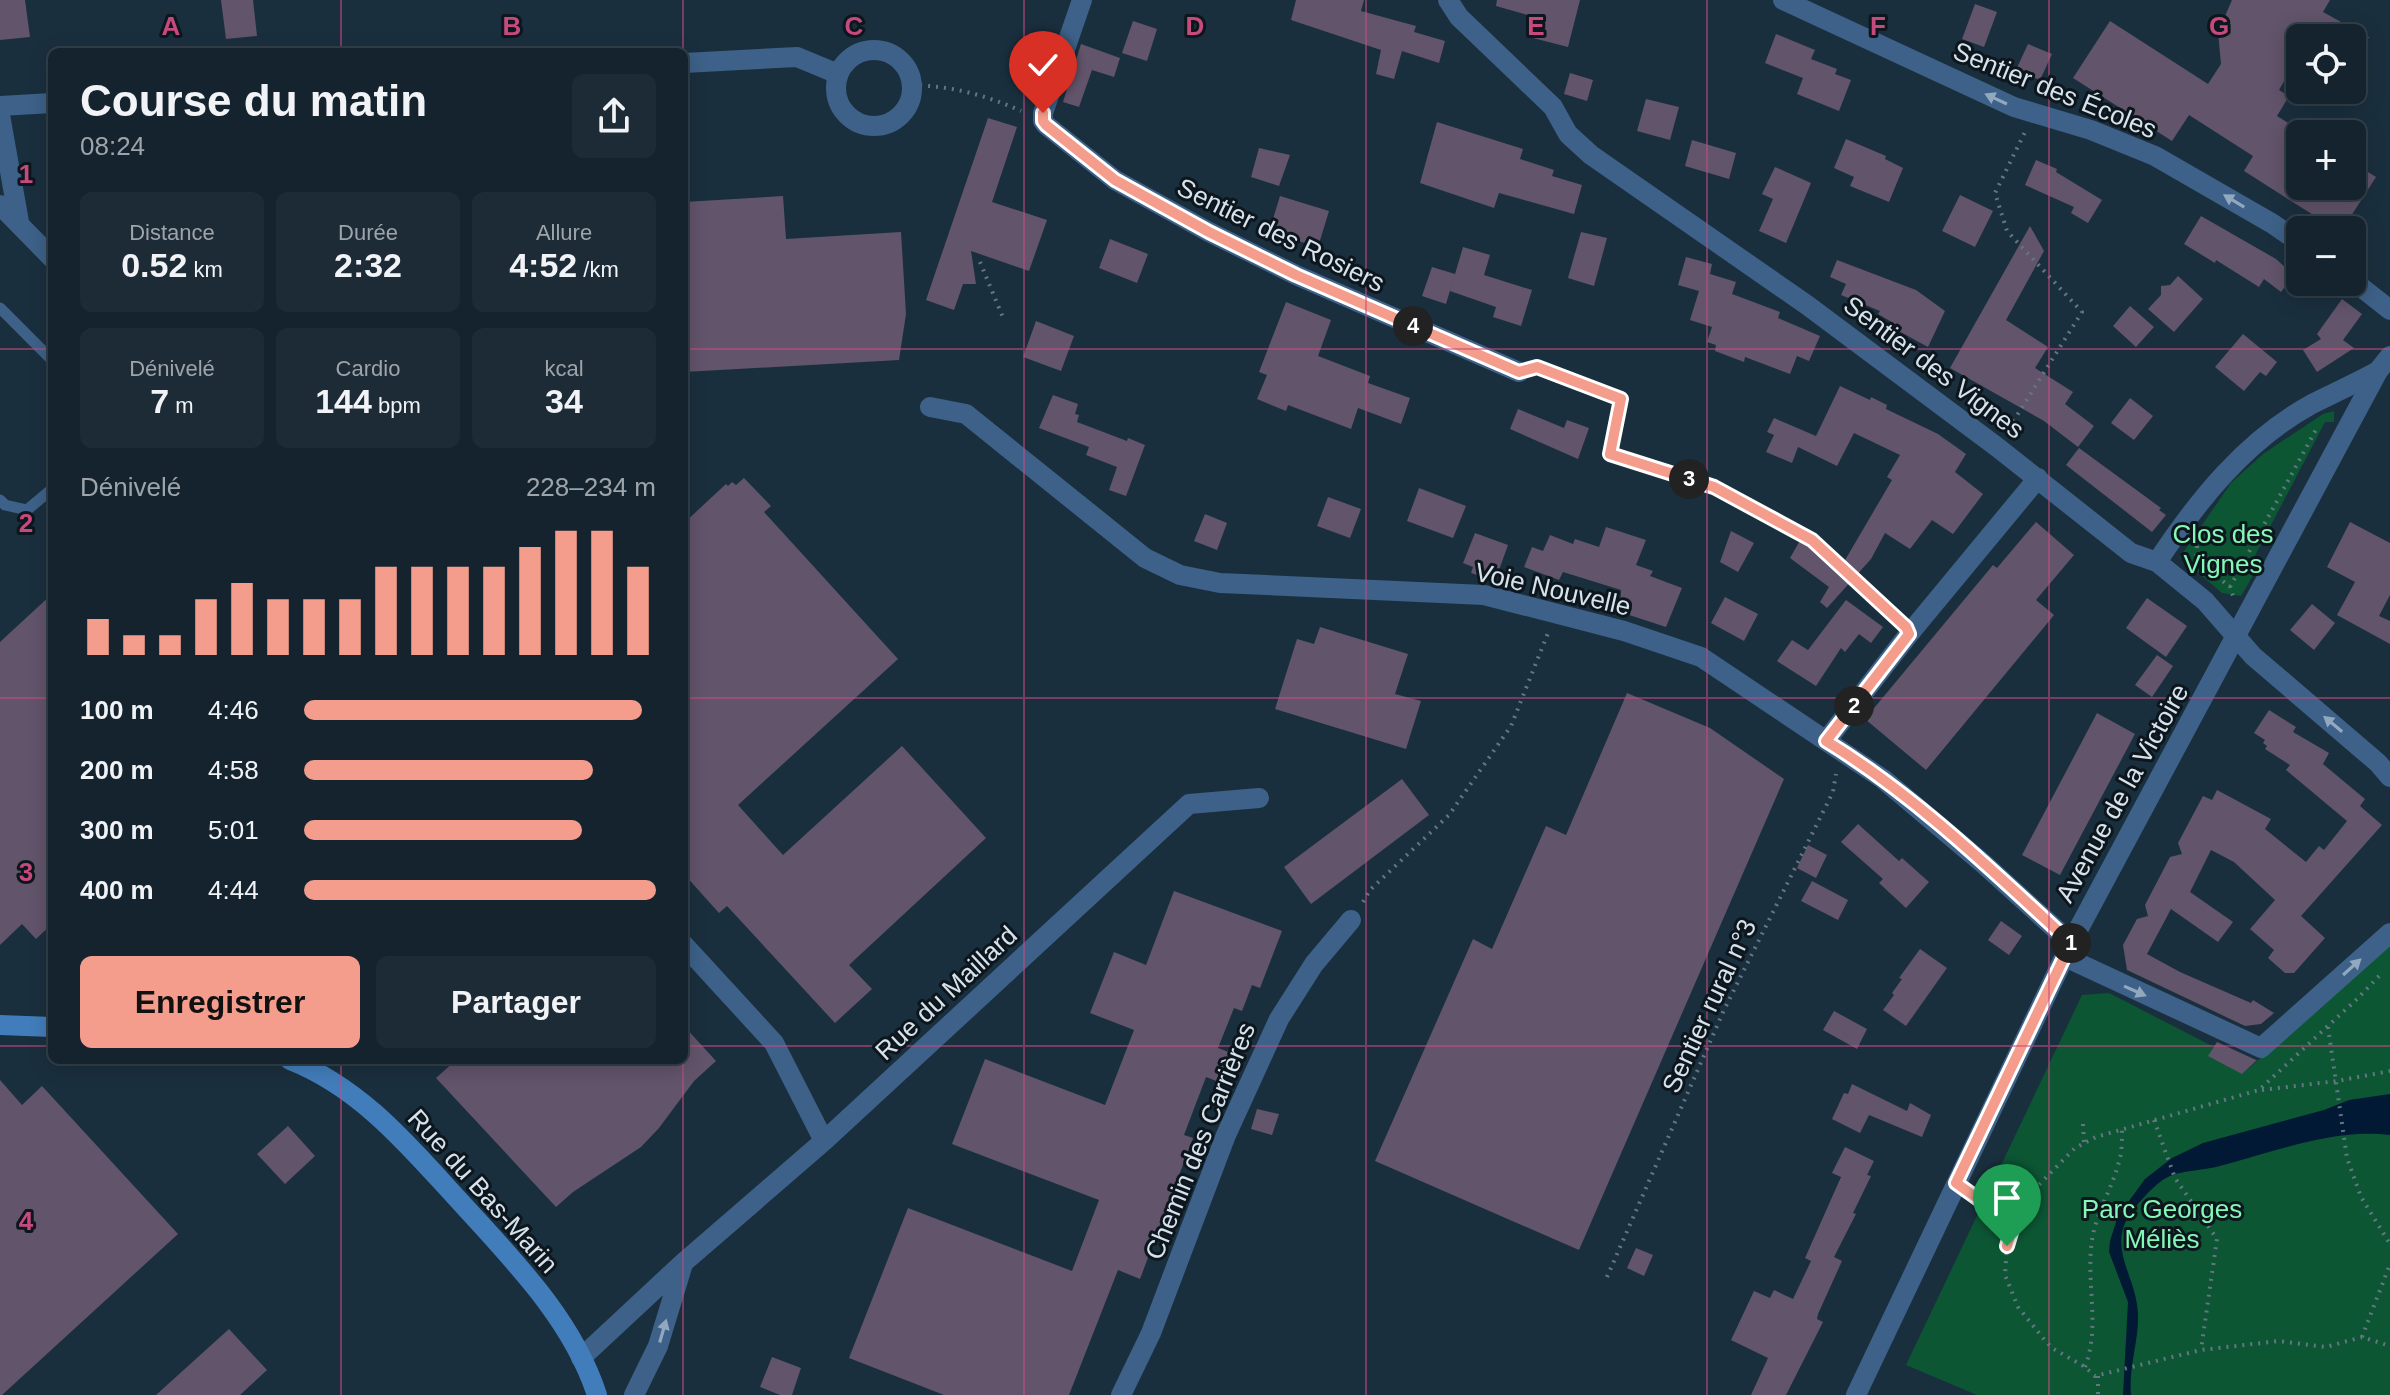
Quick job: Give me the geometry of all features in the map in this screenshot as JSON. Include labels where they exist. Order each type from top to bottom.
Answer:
[{"type":"main road","points":[[0,1025],[48,1027]]},
{"type":"main road","name":"Rue du Bas-Marin","points":[[298,1064],[334,1082],[360,1100],[401,1137],[525,1273],[555,1312],[581,1358],[597,1395]]},
{"type":"street","points":[[1043,121],[1043,113],[1082,0]]},
{"type":"street","name":"Sentier des Vignes","points":[[1448,0],[1459,17],[1553,107],[1568,134],[1591,155],[1807,305],[2038,478],[2131,553],[2157,562],[2205,601],[2253,656],[2378,763],[2390,777]]},
{"type":"street","name":"Sentier des Écoles","points":[[1783,0],[2033,114],[2091,130],[2155,156],[2286,234]]},
{"type":"street","points":[[865,50],[877,50],[889,52],[899,59],[907,68],[912,85],[910,103],[904,113],[883,126],[871,127],[859,124],[841,109],[835,85],[844,63],[865,50]]},
{"type":"street","points":[[688,63],[797,57],[838,74]]},
{"type":"street","points":[[0,106],[48,103]]},
{"type":"street","points":[[0,115],[19,222]]},
{"type":"street","name":"Sentier des Rosiers","points":[[1043,121],[1115,180],[1209,232],[1296,275],[1519,372]]},
{"type":"street","points":[[0,205],[48,254]]},
{"type":"street","points":[[2366,291],[2390,310]]},
{"type":"street","points":[[2157,562],[2213,485],[2258,441],[2312,404],[2384,364]]},
{"type":"street","name":"Avenue de la Victoire","points":[[1856,1395],[2068,950],[2384,364]]},
{"type":"street","name":"Voie Nouvelle","points":[[930,407],[966,414],[1145,558],[1180,575],[1220,583],[1484,595],[1624,631],[1701,657],[1904,796],[2068,950],[2261,1048],[2390,933]]},
{"type":"street","points":[[1833,745],[1909,634],[2038,478]]},
{"type":"street","name":"Rue du Maillard","points":[[581,1358],[683,1263],[824,1141],[1189,804],[1259,798]]},
{"type":"street","name":"Chemin des Carrières","points":[[1121,1395],[1151,1333],[1226,1135],[1279,1019],[1314,964],[1351,920]]},
{"type":"street","points":[[688,949],[774,1043],[824,1141]]},
{"type":"street","points":[[634,1395],[658,1346],[683,1263]]},
{"type":"lane","points":[[0,308],[48,356]]},
{"type":"lane","points":[[0,500],[5,505],[27,510],[48,492]]},
{"type":"path","points":[[912,85],[942,86],[996,99],[1043,121]]},
{"type":"path","points":[[1997,447],[2082,312],[2007,231],[1995,193],[2033,114]]},
{"type":"path","points":[[980,262],[1004,320]]},
{"type":"path","points":[[1519,372],[1537,367],[1621,399],[1610,454],[1714,487],[1812,540],[1906,627],[1909,634]]},
{"type":"path","points":[[2251,609],[2231,594],[2230,587],[2319,426],[2308,433]]},
{"type":"path","points":[[2205,534],[2197,546],[2196,559],[2230,587]]},
{"type":"path","points":[[1351,920],[1370,890],[1449,815],[1511,726],[1556,612]]},
{"type":"path","name":"Sentier rural n°3","points":[[1607,1277],[1724,1010],[1833,792],[1833,745]]},
{"type":"path","points":[[2259,1090],[2381,974]]},
{"type":"path","points":[[2328,1026],[2347,1158],[2361,1197],[2390,1244]]},
{"type":"path","points":[[2390,1071],[2259,1090],[2122,1128],[2084,1143],[2075,1148],[2025,1199],[2007,1246],[2005,1275],[2018,1307],[2052,1348],[2095,1376],[2201,1350],[2279,1341],[2326,1347],[2362,1337],[2390,1346]]},
{"type":"path","points":[[2154,1120],[2175,1178],[2217,1239],[2201,1350]]},
{"type":"path","points":[[2083,1124],[2084,1143]]},
{"type":"path","points":[[2085,1367],[2094,1336],[2091,1288],[2094,1229],[2121,1151],[2122,1128]]},
{"type":"path","points":[[1956,1183],[1984,1203],[2015,1219]]},
{"type":"path","points":[[2380,1230],[2390,1233]]},
{"type":"path","points":[[2362,1337],[2390,1264]]},
{"type":"path","points":[[2098,1376],[2098,1395]]},
{"type":"green space","name":"Clos des Vignes","points":[[2334,411],[2334,422],[2325,422],[2249,567],[2255,572],[2241,596],[2222,593],[2180,557],[2231,483],[2263,454],[2323,414]]},
{"type":"green space","name":"Parc Georges Méliès","points":[[2390,945],[2390,1395],[1977,1395],[1906,1365],[2082,995],[2109,993],[2214,1047],[2242,1074]]},
{"type":"water","points":[[2390,1094],[2390,1135],[2324,1138],[2216,1167],[2178,1173],[2163,1180],[2139,1203],[2126,1221],[2121,1242],[2138,1315],[2131,1395],[2123,1395],[2128,1302],[2109,1252],[2110,1241],[2118,1216],[2145,1179],[2172,1158],[2203,1143],[2324,1110],[2349,1100]]},
{"type":"building","points":[[0,0],[25,0],[30,37],[0,40]]},
{"type":"building","points":[[221,0],[253,0],[257,36],[226,39]]},
{"type":"building","points":[[1296,0],[1364,0],[1361,11],[1416,26],[1414,32],[1445,41],[1439,63],[1402,51],[1394,79],[1376,74],[1381,50],[1291,20]]},
{"type":"building","points":[[1497,0],[1580,0],[1568,47],[1533,38],[1538,18],[1496,6]]},
{"type":"building","points":[[2232,0],[2330,0],[2323,12],[2345,24],[2286,24],[2286,78],[2279,90],[2286,94],[2286,101],[2277,116],[2286,121],[2286,198],[2244,171],[2253,156],[2189,115],[2172,141],[2073,78],[2110,21],[2208,84],[2221,64],[2218,32]]},
{"type":"building","points":[[1975,4],[1997,12],[1984,47],[1962,39]]},
{"type":"building","points":[[1133,21],[1157,29],[1147,61],[1122,53]]},
{"type":"building","points":[[1776,34],[1815,50],[1811,59],[1837,69],[1835,74],[1851,80],[1839,111],[1797,94],[1803,78],[1765,63]]},
{"type":"building","points":[[1081,44],[1120,58],[1114,77],[1092,70],[1079,107],[1063,102]]},
{"type":"building","points":[[2028,44],[2052,54],[2040,80],[2016,70]]},
{"type":"building","points":[[1570,73],[1593,80],[1587,101],[1564,94]]},
{"type":"building","points":[[1646,99],[1679,107],[1670,140],[1637,131]]},
{"type":"building","points":[[988,118],[1017,127],[992,202],[1047,220],[1029,271],[971,251],[976,284],[963,284],[954,310],[926,300]]},
{"type":"building","points":[[1437,122],[1523,149],[1520,159],[1554,170],[1552,176],[1582,185],[1574,214],[1499,193],[1494,208],[1420,183]]},
{"type":"building","points":[[1846,139],[1886,156],[1885,159],[1903,168],[1889,202],[1850,186],[1854,177],[1834,168]]},
{"type":"building","points":[[1692,140],[1736,153],[1729,179],[1685,166]]},
{"type":"building","points":[[1259,148],[1290,155],[1279,186],[1251,177]]},
{"type":"building","points":[[2036,160],[2057,169],[2056,172],[2102,200],[2088,223],[2071,213],[2074,207],[2025,185]]},
{"type":"building","points":[[1775,167],[1811,183],[1786,243],[1759,231],[1773,199],[1762,194]]},
{"type":"building","points":[[2366,171],[2376,177],[2366,193]]},
{"type":"building","points":[[1960,195],[1993,211],[1975,247],[1942,231]]},
{"type":"building","points":[[783,196],[786,239],[901,232],[906,314],[899,360],[688,372],[688,202]]},
{"type":"building","points":[[1280,196],[1329,211],[1318,247],[1269,232]]},
{"type":"building","points":[[2290,200],[2361,200],[2351,216],[2315,216]]},
{"type":"building","points":[[2201,216],[2276,259],[2286,268],[2286,285],[2281,292],[2264,279],[2259,287],[2184,244]]},
{"type":"building","points":[[2030,226],[2044,251],[2006,320],[2048,347],[2035,368],[2073,392],[2065,404],[2094,426],[2078,447],[2044,421],[1950,368]]},
{"type":"building","points":[[1581,232],[1607,238],[1594,286],[1568,278]]},
{"type":"building","points":[[1110,239],[1148,254],[1137,283],[1099,268]]},
{"type":"building","points":[[1463,247],[1490,255],[1484,275],[1532,290],[1521,326],[1493,317],[1496,307],[1450,291]]},
{"type":"building","points":[[1686,257],[1712,264],[1710,274],[1736,282],[1732,294],[1780,312],[1778,318],[1820,336],[1809,361],[1797,356],[1790,374],[1745,357],[1744,362],[1715,351],[1716,345],[1707,342],[1712,327],[1690,320],[1699,291],[1678,285]]},
{"type":"building","points":[[1837,260],[1916,290],[1945,311],[1928,347],[1893,328],[1895,324],[1878,314],[1880,311],[1841,295],[1846,284],[1830,277]]},
{"type":"building","points":[[1432,267],[1455,274],[1446,304],[1422,296]]},
{"type":"building","points":[[2178,276],[2203,299],[2174,332],[2148,309],[2161,295],[2161,286],[2170,285]]},
{"type":"building","points":[[2342,299],[2362,314],[2343,340],[2354,348],[2317,372],[2303,350],[2321,339],[2317,334]]},
{"type":"building","points":[[1286,302],[1331,320],[1318,356],[1370,376],[1368,383],[1410,398],[1401,424],[1358,408],[1351,429],[1288,405],[1286,411],[1257,399],[1267,375],[1259,372]]},
{"type":"building","points":[[2130,306],[2154,327],[2136,347],[2113,326]]},
{"type":"building","points":[[1036,321],[1074,336],[1061,371],[1023,357]]},
{"type":"building","points":[[2243,334],[2277,362],[2266,376],[2260,372],[2244,391],[2215,367]]},
{"type":"building","points":[[1840,386],[1887,405],[1886,409],[1938,434],[1966,454],[1955,472],[1983,494],[1953,534],[1932,520],[1910,549],[1885,533],[1871,559],[1827,608],[1820,602],[1829,587],[1790,558],[1802,537],[1841,567],[1892,480],[1887,477],[1900,455],[1854,433],[1837,466],[1798,447],[1792,463],[1766,452],[1774,435],[1767,432],[1774,418],[1816,436]]},
{"type":"building","points":[[1053,395],[1078,404],[1075,414],[1079,415],[1077,422],[1145,445],[1126,496],[1109,490],[1117,467],[1086,455],[1089,447],[1039,428]]},
{"type":"building","points":[[2130,398],[2153,416],[2134,440],[2111,423]]},
{"type":"building","points":[[1518,409],[1564,428],[1567,420],[1589,428],[1578,459],[1510,429]]},
{"type":"building","points":[[2079,448],[2161,508],[2159,510],[2166,515],[2152,532],[2066,465]]},
{"type":"building","points":[[744,478],[771,506],[764,512],[898,659],[738,805],[783,855],[902,746],[986,838],[849,965],[872,989],[835,1023],[727,906],[719,913],[688,878],[688,519],[726,484],[728,486],[732,482],[736,485]]},
{"type":"building","points":[[1419,488],[1466,506],[1453,538],[1407,521]]},
{"type":"building","points":[[1328,497],[1361,509],[1350,538],[1317,526]]},
{"type":"building","points":[[1205,514],[1227,523],[1217,550],[1194,541]]},
{"type":"building","points":[[2036,522],[2074,555],[2036,600],[2054,615],[1926,770],[1865,719],[1993,565],[1997,568]]},
{"type":"building","points":[[2350,522],[2390,543],[2390,595],[2379,616],[2390,621],[2390,644],[2337,615],[2355,582],[2327,567]]},
{"type":"building","points":[[1606,527],[1646,540],[1636,565],[1653,571],[1650,576],[1682,588],[1666,627],[1620,612],[1621,590],[1563,572],[1559,580],[1524,567],[1532,547],[1543,551],[1550,535],[1573,544],[1575,539],[1599,547]]},
{"type":"building","points":[[1731,531],[1754,543],[1738,572],[1720,562]]},
{"type":"building","points":[[1475,533],[1508,545],[1495,581],[1471,573],[1473,567],[1463,563]]},
{"type":"building","points":[[1725,597],[1758,614],[1744,641],[1711,623]]},
{"type":"building","points":[[48,598],[48,928],[36,939],[22,924],[0,945],[0,642]]},
{"type":"building","points":[[2147,598],[2187,626],[2166,657],[2126,628]]},
{"type":"building","points":[[1846,600],[1883,627],[1871,643],[1859,634],[1845,652],[1841,648],[1816,686],[1777,661],[1792,640],[1808,650]]},
{"type":"building","points":[[2312,604],[2335,623],[2314,650],[2290,630]]},
{"type":"building","points":[[1320,627],[1408,654],[1395,694],[1421,701],[1406,749],[1275,709],[1297,639],[1314,644]]},
{"type":"building","points":[[2157,655],[2173,666],[2152,697],[2135,685]]},
{"type":"building","points":[[1627,693],[1710,728],[1784,779],[1579,1250],[1375,1161],[1473,939],[1492,949],[1546,826],[1566,835]]},
{"type":"building","points":[[2269,710],[2296,727],[2293,732],[2329,753],[2323,764],[2365,799],[2360,806],[2382,825],[2301,916],[2325,938],[2294,973],[2285,973],[2268,958],[2274,950],[2250,929],[2275,900],[2234,862],[2211,850],[2190,892],[2233,922],[2218,942],[2171,909],[2147,954],[2251,1003],[2253,1000],[2274,1013],[2261,1024],[2245,1026],[2127,970],[2123,945],[2137,919],[2148,916],[2145,905],[2170,857],[2182,854],[2178,843],[2203,796],[2212,800],[2217,790],[2271,819],[2265,829],[2306,862],[2319,846],[2324,850],[2347,821],[2286,770],[2290,765],[2265,749],[2265,740],[2254,733]]},
{"type":"building","points":[[2097,713],[2135,734],[2060,875],[2022,855]]},
{"type":"building","points":[[1402,779],[1429,815],[1311,904],[1284,867]]},
{"type":"building","points":[[1858,824],[1899,861],[1902,858],[1929,882],[1906,908],[1879,883],[1883,879],[1841,842]]},
{"type":"building","points":[[1808,845],[1827,855],[1816,878],[1797,868]]},
{"type":"building","points":[[1812,881],[1848,900],[1838,920],[1801,901]]},
{"type":"building","points":[[1174,891],[1282,931],[1260,988],[1252,985],[1242,1011],[1234,1008],[1218,1048],[1231,1053],[1219,1082],[1206,1077],[1184,1135],[1193,1138],[1140,1279],[1118,1270],[1069,1395],[944,1395],[849,1358],[908,1208],[1072,1271],[1099,1200],[952,1144],[985,1059],[1105,1105],[1134,1030],[1090,1013],[1114,952],[1146,965]]},
{"type":"building","points":[[2001,921],[2022,936],[2009,955],[1988,940]]},
{"type":"building","points":[[1920,949],[1947,968],[1906,1026],[1883,1010],[1902,979],[1899,978]]},
{"type":"building","points":[[1834,1011],[1867,1029],[1857,1049],[1823,1030]]},
{"type":"building","points":[[688,1030],[716,1061],[694,1081],[641,1147],[573,1192],[556,1207],[436,1078],[452,1064],[688,1064]]},
{"type":"building","points":[[2217,1042],[2257,1060],[2242,1074],[2208,1056]]},
{"type":"building","points":[[0,1080],[22,1105],[42,1086],[178,1234],[2,1395],[0,1395]]},
{"type":"building","points":[[1852,1084],[1907,1111],[1910,1103],[1931,1115],[1922,1137],[1869,1115],[1860,1133],[1832,1119],[1844,1093],[1848,1094]]},
{"type":"building","points":[[1257,1109],[1279,1114],[1272,1135],[1251,1129]]},
{"type":"building","points":[[288,1126],[315,1156],[285,1184],[257,1154]]},
{"type":"building","points":[[1845,1147],[1874,1161],[1867,1175],[1871,1176],[1853,1213],[1856,1214],[1834,1257],[1842,1261],[1818,1314],[1817,1319],[1823,1322],[1786,1395],[1751,1395],[1768,1358],[1731,1340],[1754,1291],[1770,1298],[1774,1290],[1793,1299],[1811,1261],[1805,1258],[1841,1177],[1832,1173]]},
{"type":"building","points":[[1636,1248],[1653,1255],[1644,1276],[1627,1268]]},
{"type":"building","points":[[229,1329],[267,1370],[240,1395],[156,1395]]},
{"type":"building","points":[[772,1357],[801,1368],[792,1395],[780,1395],[760,1387]]},
{"type":"route","points":[[1043,113],[1046,125],[1115,180],[1209,232],[1296,275],[1519,372],[1537,367],[1621,399],[1610,454],[1714,487],[1812,540],[1906,627],[1909,634],[1826,741],[1883,779],[2071,943],[1956,1183],[1984,1203],[2015,1219],[2007,1246]]}]
